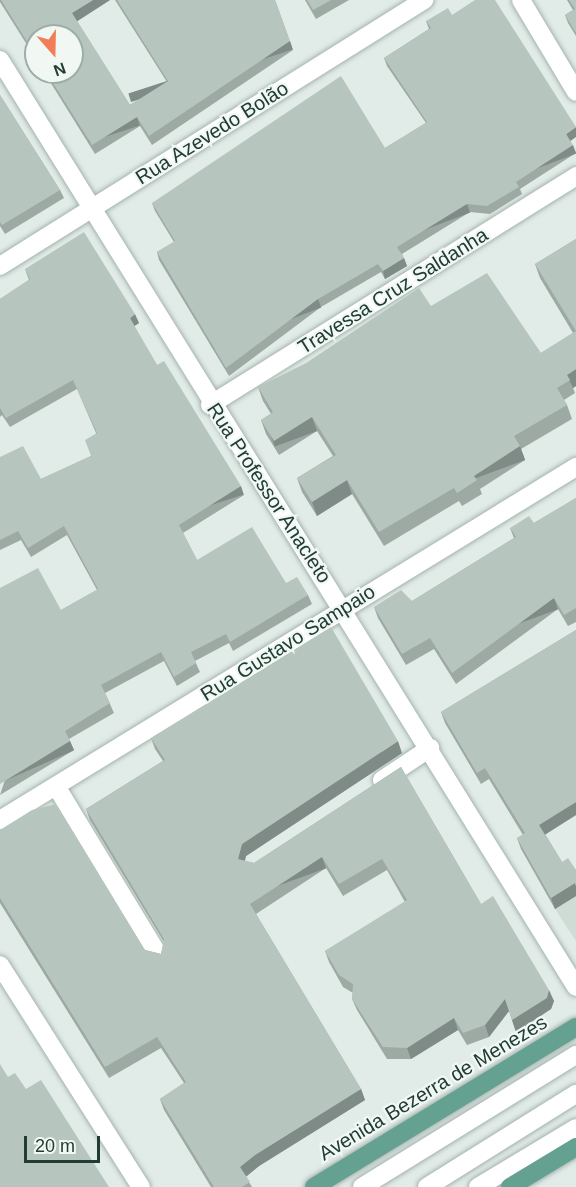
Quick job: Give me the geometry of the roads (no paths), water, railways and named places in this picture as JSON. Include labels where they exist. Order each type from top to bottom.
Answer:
[{"type":"main road","name":"Avenida Bezerra de Menezes","points":[[314,1187],[576,1027]]},
{"type":"main road","points":[[510,1187],[576,1147]]},
{"type":"street","name":"Rua Azevedo Bolão","points":[[0,266],[424,0]]},
{"type":"street","points":[[520,0],[576,92]]},
{"type":"street","name":"Rua Professor Anacleto","points":[[0,60],[210,405],[344,608],[576,987]]},
{"type":"street","name":"Travessa Cruz Saldanha","points":[[210,405],[576,176]]},
{"type":"street","name":"Rua Gustavo Sampaio","points":[[0,820],[576,467]]},
{"type":"street","points":[[361,794],[430,748]]},
{"type":"street","points":[[56,786],[159,956]]},
{"type":"street","points":[[0,965],[141,1187]]},
{"type":"street","points":[[362,1187],[576,1055]]},
{"type":"street","points":[[427,1187],[576,1094]]},
{"type":"street","points":[[478,1187],[576,1128]]}]
